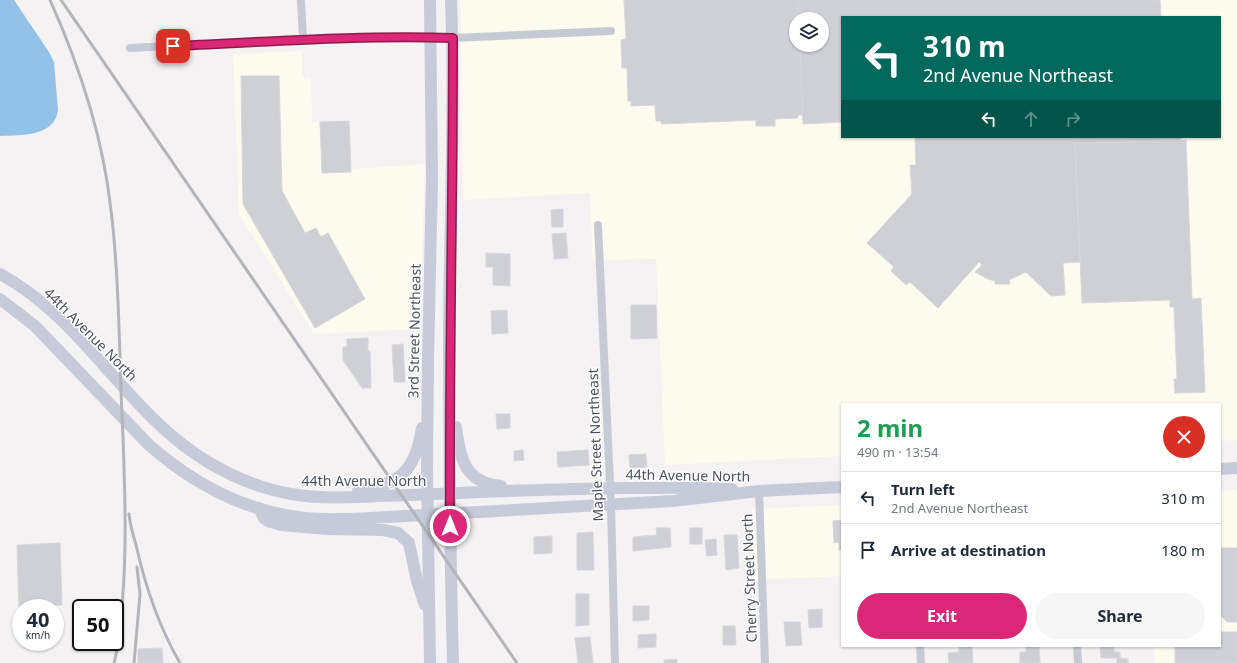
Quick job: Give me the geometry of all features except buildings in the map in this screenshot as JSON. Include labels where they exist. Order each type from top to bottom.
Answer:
[{"type":"main road","name":"3rd Street Northeast","points":[[430,0],[432,186],[427,386],[430,663]]},
{"type":"main road","points":[[451,0],[453,38],[453,165],[449,344],[453,663]]},
{"type":"main road","name":"44th Avenue North","points":[[0,274],[28,292],[50,309],[163,428],[192,452],[225,472],[278,491],[308,496],[351,498],[610,488],[698,488],[759,491]]},
{"type":"main road","name":"44th Avenue North","points":[[0,299],[35,326],[148,444],[163,457],[197,481],[216,491],[259,508],[289,516],[325,519],[428,516],[673,502],[759,491],[841,487]]},
{"type":"main road","points":[[449,344],[456,428],[461,454],[469,472],[481,481],[490,484],[576,489]]},
{"type":"main road","points":[[308,496],[348,493],[378,487],[397,479],[406,471],[414,459],[419,445],[427,386]]},
{"type":"main road","points":[[1221,469],[1237,468]]},
{"type":"main road","points":[[259,508],[264,518],[268,521],[281,525],[327,529],[383,530],[398,533],[409,543],[417,581],[429,617]]},
{"type":"street","points":[[301,0],[303,40]]},
{"type":"street","points":[[130,48],[303,40],[431,36],[453,38],[611,31]]},
{"type":"street","name":"Maple Street Northeast","points":[[598,225],[611,505],[615,663]]},
{"type":"street","name":"Cherry Street North","points":[[759,491],[765,663]]},
{"type":"street","points":[[920,647],[921,663]]},
{"type":"street","points":[[1077,647],[1078,663]]},
{"type":"shaded area","points":[[460,0],[1237,0],[1237,440],[1221,441],[1221,403],[841,403],[841,456],[665,465],[656,259],[593,260],[590,193],[463,200]]},
{"type":"shaded area","points":[[302,51],[302,77],[311,77],[312,122],[349,121],[351,169],[425,164],[420,329],[314,334],[239,214],[233,54]]},
{"type":"shaded area","points":[[1237,490],[1237,663],[1155,663],[1154,647],[1221,647],[1221,491]]},
{"type":"shaded area","points":[[841,505],[841,576],[755,580],[752,509]]},
{"type":"water","points":[[0,0],[14,0],[49,52],[54,62],[58,110],[55,119],[50,125],[44,130],[35,133],[0,136]]},
{"type":"railway","points":[[50,0],[71,51],[89,103],[96,129],[107,183],[114,238],[119,324],[125,522],[125,564],[122,606],[114,663]]},
{"type":"railway","points":[[61,0],[517,663]]},
{"type":"railway","points":[[129,514],[148,590],[159,620],[180,663]]},
{"type":"railway","points":[[134,663],[140,594],[137,567]]},
{"type":"route","points":[[173,46],[431,36],[453,38],[453,165],[449,331],[450,526]]}]
